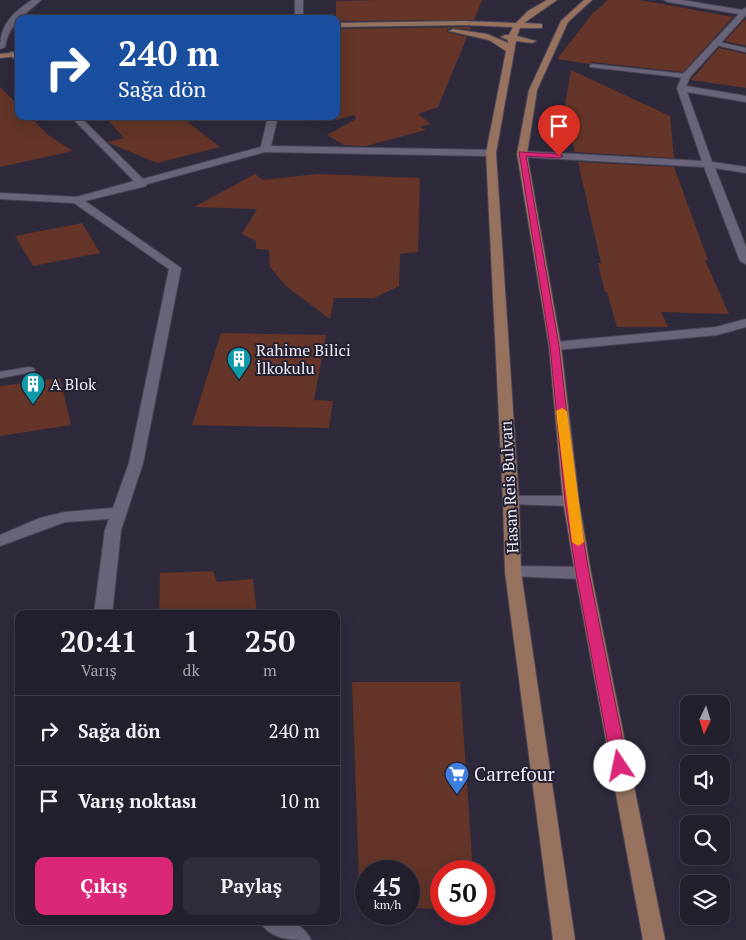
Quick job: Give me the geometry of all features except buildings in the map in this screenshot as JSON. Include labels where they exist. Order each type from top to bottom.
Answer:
[{"type":"main road","points":[[588,0],[565,21],[550,39],[533,90],[522,154],[554,346],[571,501],[583,573],[654,940]]},
{"type":"main road","points":[[514,36],[526,16],[549,2]]},
{"type":"main road","points":[[340,25],[464,23],[516,16],[549,2]]},
{"type":"main road","points":[[464,23],[532,41],[550,39]]},
{"type":"main road","points":[[451,31],[497,39],[506,45],[519,28],[539,26],[549,29],[550,39]]},
{"type":"main road","points":[[340,32],[451,31],[514,36]]},
{"type":"main road","name":"Hasan Reis Bulvarı","points":[[514,36],[491,153],[511,500],[513,572],[564,940]]},
{"type":"main road","points":[[0,50],[15,46]]},
{"type":"main road","points":[[0,50],[15,55]]},
{"type":"street","points":[[0,50],[2,40],[15,15],[37,0]]},
{"type":"street","points":[[299,0],[299,15]]},
{"type":"street","points":[[668,0],[744,11]]},
{"type":"street","points":[[744,11],[686,76],[681,88],[746,261]]},
{"type":"street","points":[[681,88],[746,99]]},
{"type":"street","points":[[78,120],[142,184]]},
{"type":"street","points":[[265,149],[272,120]]},
{"type":"street","points":[[0,196],[77,200],[142,184],[265,149],[491,153]]},
{"type":"street","points":[[522,154],[708,164],[746,170]]},
{"type":"street","points":[[77,200],[176,268],[136,463],[113,530],[103,610]]},
{"type":"street","points":[[554,346],[717,331],[746,323]]},
{"type":"street","points":[[511,500],[571,501]]},
{"type":"street","points":[[0,541],[46,522],[65,517],[119,513]]},
{"type":"street","points":[[513,572],[583,573]]},
{"type":"street","points":[[276,925],[300,940]]},
{"type":"lane","points":[[714,43],[746,50]]},
{"type":"lane","points":[[592,66],[686,76]]},
{"type":"lane","points":[[0,375],[29,370]]},
{"type":"slow traffic","points":[[562,411],[571,501],[578,542]]},
{"type":"place","name":"Rahime Bilici İlkokulu","points":[[239,380]]},
{"type":"place","name":"A Blok","points":[[33,405]]},
{"type":"place","name":"Carrefour","points":[[457,795]]},
{"type":"route","points":[[559,156],[522,154],[554,346],[571,501],[620,766]]}]
